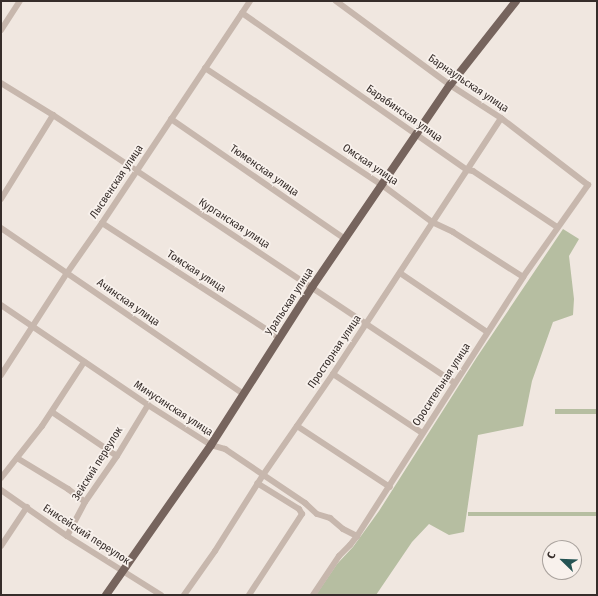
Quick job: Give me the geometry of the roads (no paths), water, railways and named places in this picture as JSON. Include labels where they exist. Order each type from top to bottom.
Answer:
[{"type":"main road","name":"Уральская улица","points":[[496,25],[510,1]]},
{"type":"main road","name":"Уральская улица","points":[[106,595],[211,445],[312,287],[416,134],[450,85],[516,1]]},
{"type":"street","name":"Лысвенская улица","points":[[1,375],[67,273],[250,1]]},
{"type":"street","name":"Барнаульская улица","points":[[336,1],[450,85],[502,118],[588,185]]},
{"type":"street","points":[[1,30],[18,2]]},
{"type":"street","name":"Барабинская улица","points":[[242,13],[467,170],[473,171],[557,227]]},
{"type":"street","name":"Омская улица","points":[[205,68],[382,185],[432,222],[454,232],[523,277]]},
{"type":"street","name":"Курганская улица","points":[[1,83],[53,115],[136,172],[367,323],[454,382]]},
{"type":"street","points":[[1,199],[53,115]]},
{"type":"street","name":"Просторная улица","points":[[184,595],[215,551],[262,475],[333,374],[502,118]]},
{"type":"street","name":"Тюменская улица","points":[[171,119],[345,239]]},
{"type":"street","name":"Оросительная улица","points":[[313,595],[339,556],[350,546],[390,487],[454,382],[465,368],[487,332],[557,227],[588,185]]},
{"type":"street","name":"Томская улица","points":[[102,223],[280,338]]},
{"type":"street","name":"Ачинская улица","points":[[1,228],[243,394]]},
{"type":"street","points":[[400,273],[487,332]]},
{"type":"street","name":"Минусинская улица","points":[[1,305],[32,328],[148,405],[211,445],[225,450],[306,503],[317,514],[330,518],[344,529],[357,536]]},
{"type":"street","points":[[1,478],[52,412],[84,362]]},
{"type":"street","points":[[333,374],[422,433]]},
{"type":"street","name":"Зейский переулок","points":[[67,536],[85,502],[117,456],[148,405]]},
{"type":"street","points":[[52,412],[117,456]]},
{"type":"street","points":[[297,426],[390,487]]},
{"type":"street","points":[[17,458],[85,502]]},
{"type":"street","points":[[249,595],[302,514],[299,509],[257,483]]},
{"type":"street","name":"Енисейский переулок","points":[[1,490],[67,536],[161,595]]},
{"type":"street","points":[[1,546],[26,507]]}]
